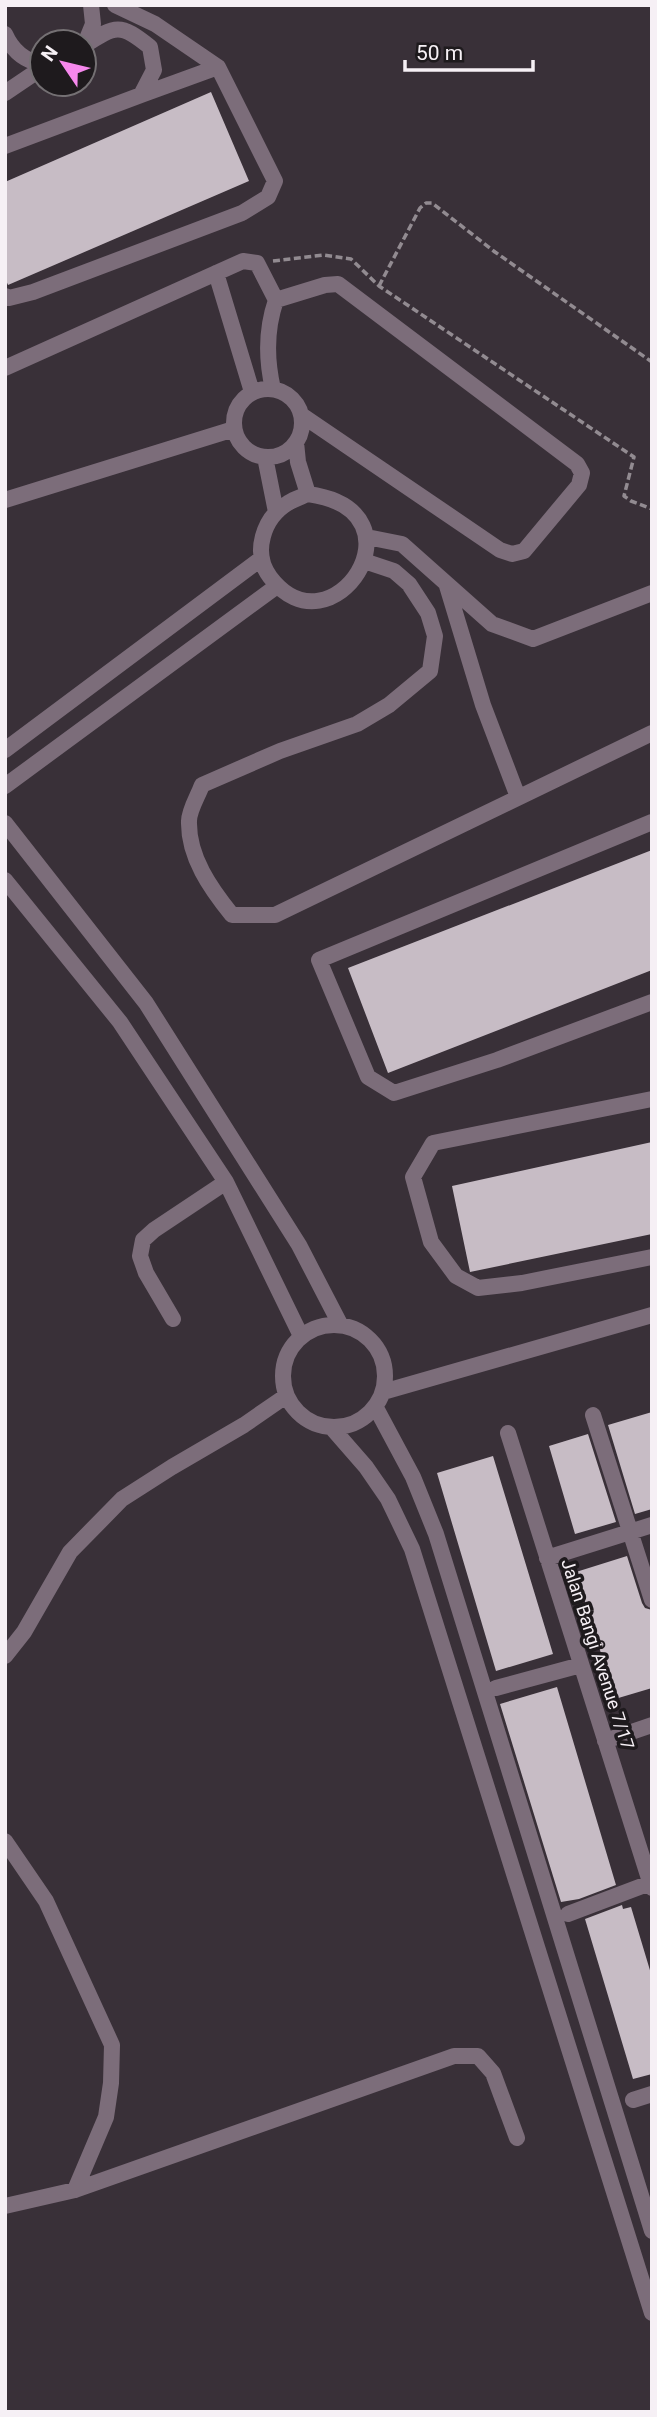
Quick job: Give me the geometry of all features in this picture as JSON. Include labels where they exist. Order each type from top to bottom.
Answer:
[{"type":"street","points":[[91,5],[91,28]]},
{"type":"street","points":[[5,296],[9,298],[21,295],[59,282],[242,213],[268,197],[275,181],[218,67],[155,24],[115,5]]},
{"type":"street","points":[[98,37],[110,29],[132,32],[150,47],[154,70],[141,95]]},
{"type":"street","points":[[5,34],[17,53],[28,60]]},
{"type":"street","points":[[5,146],[218,67]]},
{"type":"street","points":[[5,93],[28,76]]},
{"type":"street","points":[[5,368],[243,261],[257,263],[276,300],[269,320],[268,365],[274,389]]},
{"type":"street","points":[[216,273],[251,392]]},
{"type":"street","points":[[276,300],[325,285],[338,284],[577,464],[582,473],[579,485],[524,551],[512,554],[500,550],[303,416],[293,399],[284,392],[274,389],[251,392],[237,408],[234,429],[244,448],[265,457],[277,456],[288,451],[296,442],[301,432],[303,416]]},
{"type":"street","points":[[5,500],[234,429]]},
{"type":"street","points":[[296,442],[298,462],[308,494]]},
{"type":"street","points":[[265,457],[276,512]]},
{"type":"street","points":[[308,494],[338,502],[352,512],[367,537],[364,561],[356,578],[344,591],[328,599],[309,600],[292,596],[277,586],[267,573],[262,558],[261,541],[266,526],[276,512],[289,502],[308,494]]},
{"type":"street","points":[[367,537],[402,544],[492,624],[533,639],[652,593]]},
{"type":"street","points":[[5,750],[262,558]]},
{"type":"street","points":[[364,561],[394,571],[409,584],[428,613],[435,636],[430,671],[389,705],[357,724],[280,751],[202,785],[189,819],[193,845],[208,886],[232,915],[275,915],[652,733]]},
{"type":"street","points":[[446,583],[483,705],[518,797]]},
{"type":"street","points":[[5,786],[277,586]]},
{"type":"street","points":[[652,822],[319,960],[368,1077],[394,1093],[497,1060],[652,1002]]},
{"type":"street","points":[[5,823],[146,1003],[299,1245],[340,1324]]},
{"type":"street","points":[[5,880],[120,1022],[226,1182],[301,1336]]},
{"type":"street","points":[[652,1099],[433,1143],[413,1177],[431,1242],[456,1276],[478,1288],[522,1283],[652,1257]]},
{"type":"street","points":[[173,1319],[146,1273],[140,1256],[143,1240],[226,1182]]},
{"type":"street","points":[[652,1315],[379,1399],[356,1422],[332,1427],[304,1419],[293,1409],[282,1383],[286,1357],[301,1336],[320,1326],[340,1324],[357,1330],[372,1341],[382,1356],[385,1374],[379,1399],[436,1534],[652,2231]]},
{"type":"street","points":[[5,1656],[24,1632],[70,1552],[122,1499],[286,1396]]},
{"type":"street","points":[[593,1415],[652,1600]]},
{"type":"street","points":[[332,1427],[366,1467],[388,1499],[412,1549],[649,2285],[652,2313]]},
{"type":"street","name":"Jalan Bangi Avenue 7/17","points":[[508,1433],[651,1885]]},
{"type":"street","points":[[547,1558],[652,1525]]},
{"type":"street","points":[[496,1688],[581,1665]]},
{"type":"street","points":[[605,1741],[652,1725]]},
{"type":"street","points":[[5,1841],[46,1901],[112,2045],[111,2083],[106,2117],[75,2190]]},
{"type":"street","points":[[568,1914],[651,1885]]},
{"type":"street","points":[[5,2206],[75,2190],[454,2056],[478,2056],[493,2073],[517,2138]]},
{"type":"street","points":[[633,2100],[652,2094]]},
{"type":"path","points":[[379,286],[420,208],[426,203],[432,203],[652,362]]},
{"type":"path","points":[[257,263],[323,256],[351,259],[379,286],[634,457],[624,496],[652,509]]},
{"type":"building","points":[[211,92],[249,181],[8,285],[5,278],[5,182]]},
{"type":"building","points":[[652,850],[652,970],[388,1073],[348,968]]},
{"type":"building","points":[[652,1142],[652,1234],[470,1272],[452,1186]]},
{"type":"building","points":[[652,1412],[652,1509],[635,1514],[608,1425]]},
{"type":"building","points":[[588,1434],[616,1522],[575,1534],[549,1446]]},
{"type":"building","points":[[493,1456],[553,1654],[496,1671],[437,1473]]},
{"type":"building","points":[[627,1556],[642,1603],[645,1608],[652,1610],[652,1688],[615,1699],[576,1572]]},
{"type":"building","points":[[557,1687],[616,1885],[579,1899],[561,1902],[500,1704]]},
{"type":"building","points":[[622,1905],[623,1909],[631,1907],[652,1977],[652,2074],[633,2079],[585,1919]]}]
